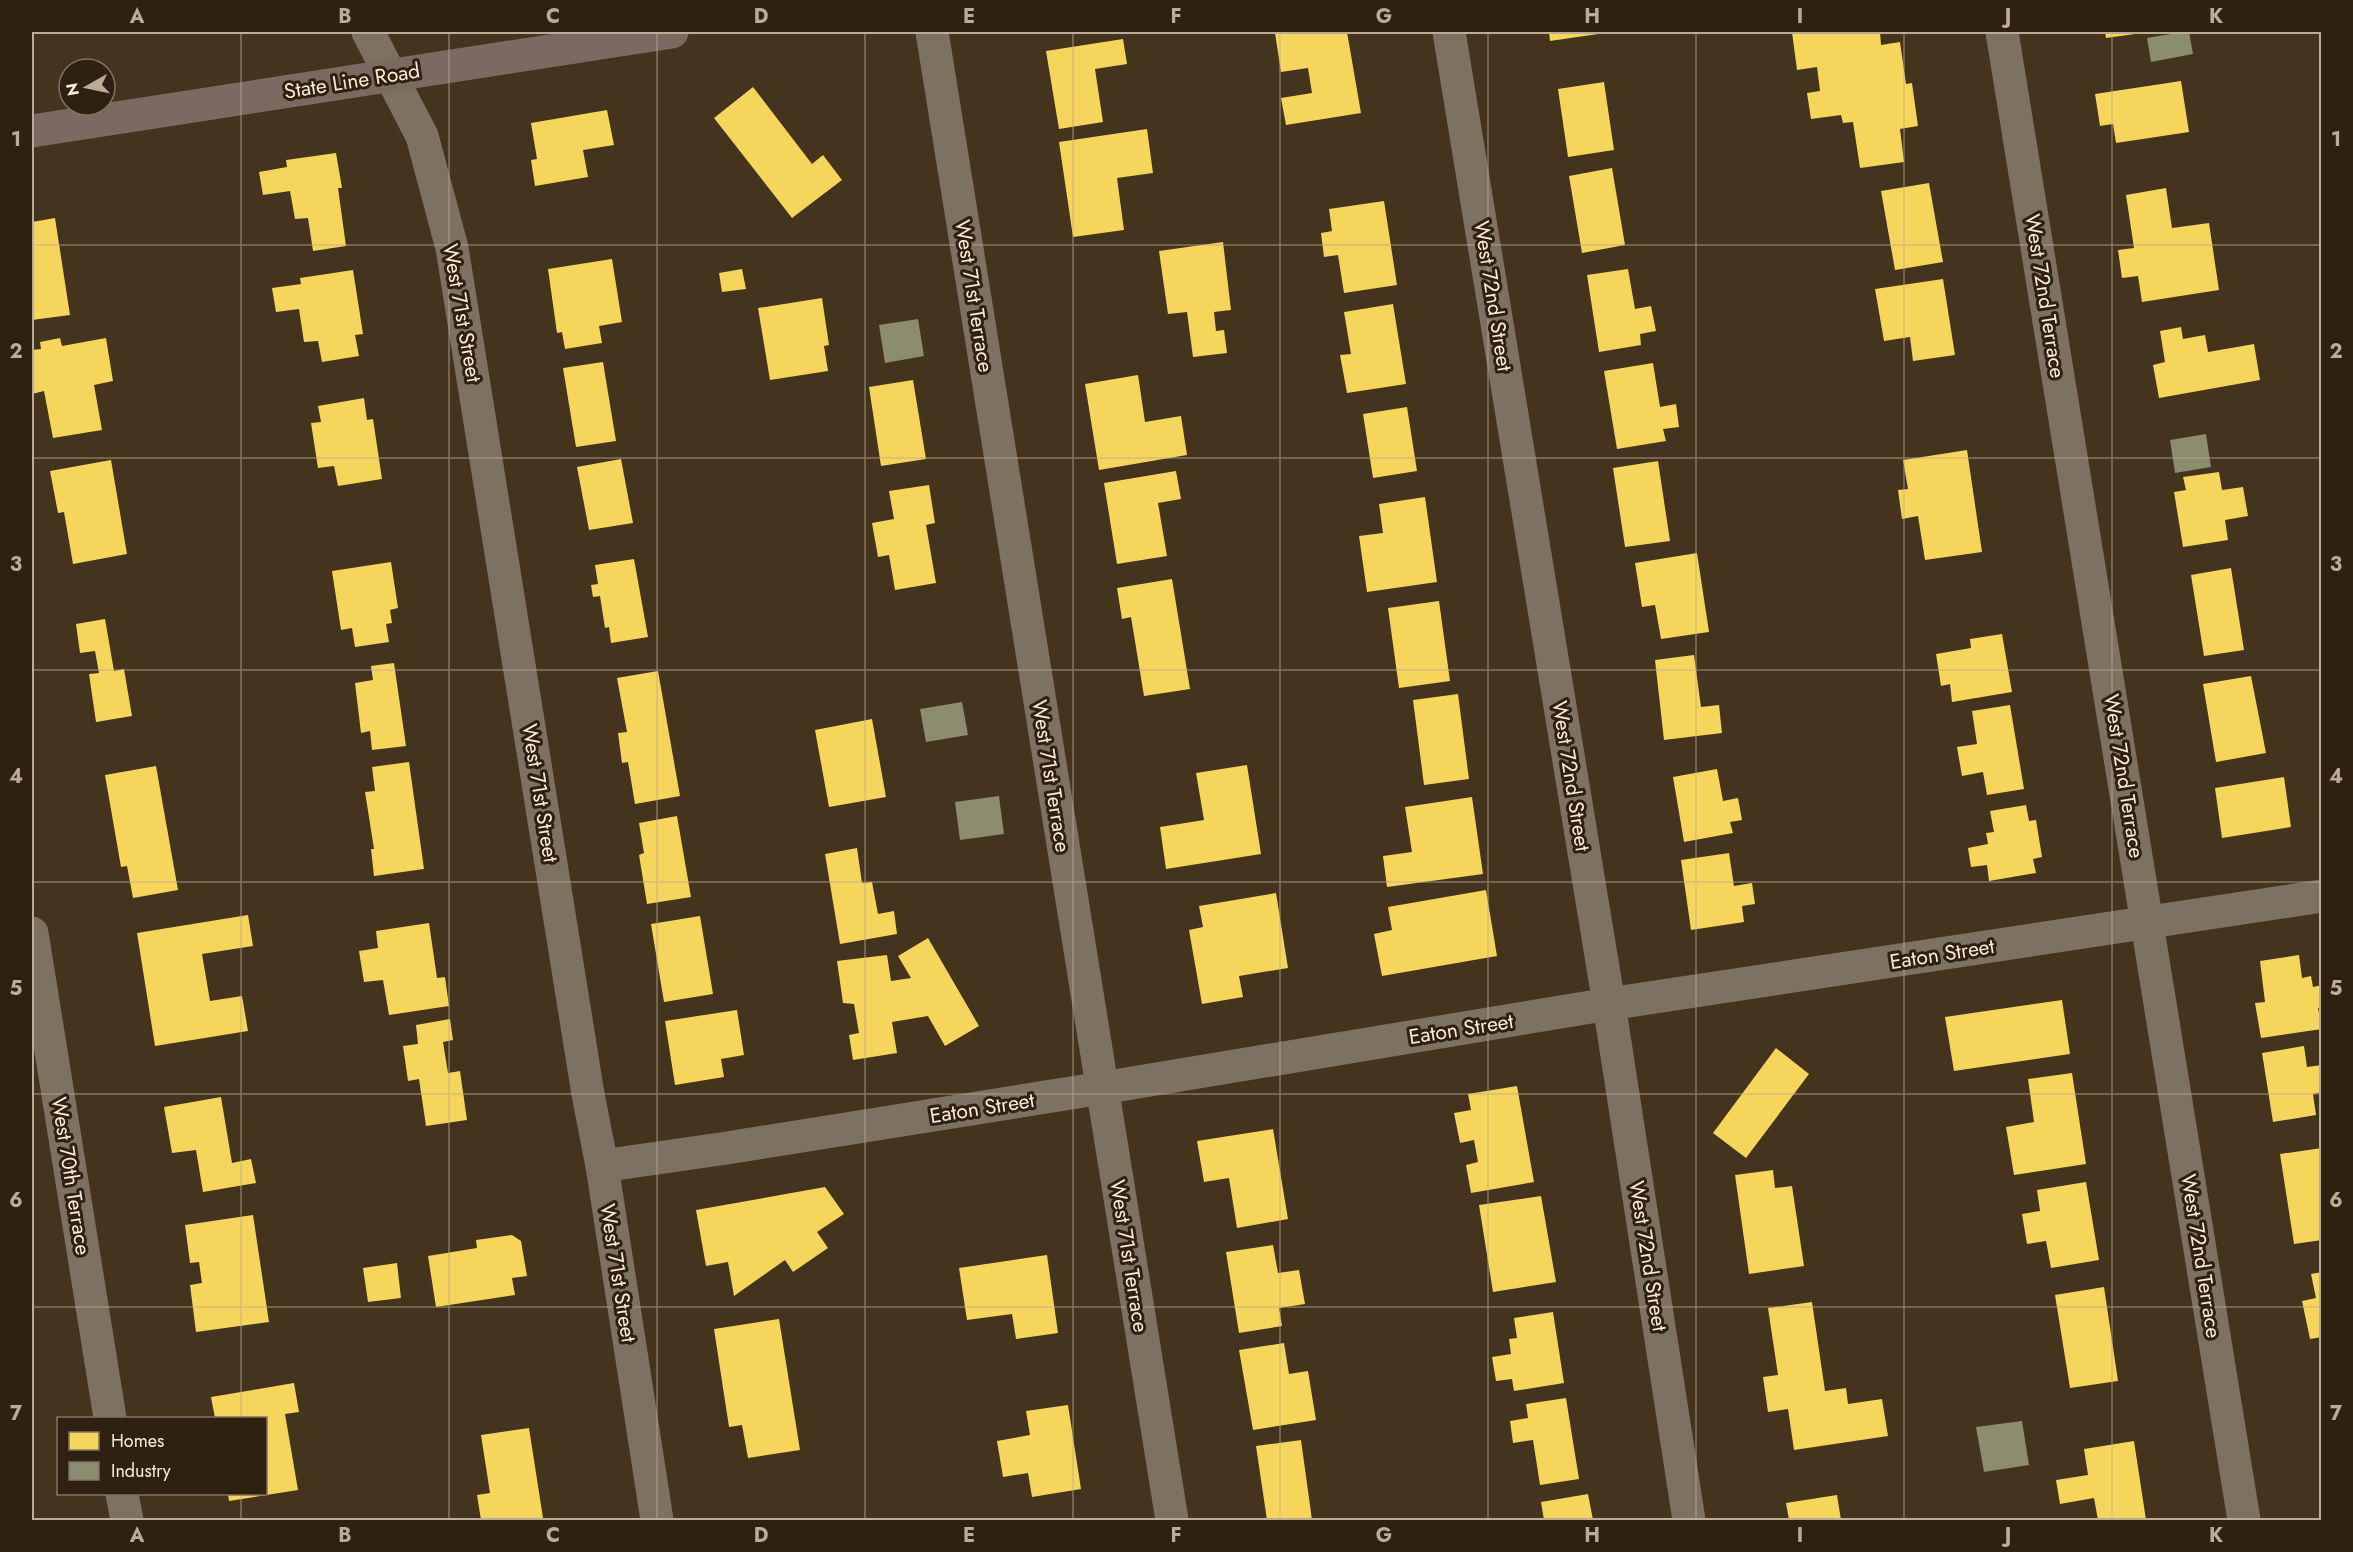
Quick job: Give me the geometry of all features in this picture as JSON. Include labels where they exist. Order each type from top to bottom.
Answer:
[{"type":"main road","name":"State Line Road","points":[[32,131],[672,32]]},
{"type":"street","name":"West 71st Street","points":[[368,32],[422,136],[452,248],[588,1094],[602,1166],[657,1521]]},
{"type":"street","name":"West 71st Terrace","points":[[932,32],[1172,1521]]},
{"type":"street","name":"West 72nd Street","points":[[1449,32],[1609,1004],[1689,1521]]},
{"type":"street","name":"West 72nd Terrace","points":[[2002,32],[2244,1521]]},
{"type":"street","name":"Eaton Street","points":[[602,1166],[738,1147],[1609,1004],[2322,896]]},
{"type":"street","name":"West 70th Terrace","points":[[32,933],[110,1417]]},
{"type":"street","points":[[122,1495],[127,1521]]},
{"type":"building: Homes","points":[[1347,32],[1361,113],[1286,125],[1281,98],[1312,93],[1308,68],[1281,72],[1275,33]]},
{"type":"building: Homes","points":[[1549,32],[1598,32],[1598,34],[1550,41]]},
{"type":"building: Homes","points":[[1792,32],[1880,32],[1881,45],[1900,42],[1906,84],[1912,83],[1918,126],[1900,129],[1904,162],[1860,168],[1853,122],[1843,123],[1841,115],[1811,119],[1807,93],[1820,91],[1817,67],[1797,70]]},
{"type":"building: Homes","points":[[2105,32],[2142,32],[2142,33],[2106,38]]},
{"type":"building: Homes","points":[[1123,39],[1127,64],[1095,69],[1103,122],[1059,129],[1046,51]]},
{"type":"building: Homes","points":[[2181,81],[2189,132],[2116,143],[2113,124],[2100,126],[2095,94]]},
{"type":"building: Homes","points":[[1604,82],[1614,150],[1568,157],[1558,89]]},
{"type":"building: Homes","points":[[753,87],[812,164],[823,155],[842,180],[792,218],[714,118]]},
{"type":"building: Homes","points":[[607,110],[614,145],[583,150],[588,177],[535,186],[531,160],[537,159],[531,123]]},
{"type":"building: Homes","points":[[1147,129],[1153,173],[1117,178],[1124,230],[1073,237],[1059,142]]},
{"type":"building: Homes","points":[[336,153],[342,188],[338,188],[346,246],[313,251],[308,218],[295,219],[290,191],[263,195],[259,172],[287,167],[286,160]]},
{"type":"building: Homes","points":[[1612,168],[1625,245],[1582,253],[1569,176]]},
{"type":"building: Homes","points":[[1929,183],[1943,262],[1895,270],[1881,191]]},
{"type":"building: Homes","points":[[2166,188],[2172,228],[2209,223],[2219,290],[2142,302],[2138,276],[2122,278],[2118,250],[2134,248],[2126,195]]},
{"type":"building: Homes","points":[[1384,201],[1397,285],[1344,293],[1338,255],[1324,257],[1321,233],[1332,231],[1329,209]]},
{"type":"building: Homes","points":[[55,218],[70,315],[32,320],[32,222]]},
{"type":"building: Homes","points":[[1223,242],[1231,310],[1214,312],[1216,331],[1224,330],[1227,353],[1193,357],[1187,312],[1168,314],[1159,251]]},
{"type":"building: Homes","points":[[612,259],[622,322],[599,326],[602,343],[565,349],[562,332],[557,333],[548,269]]},
{"type":"building: Homes","points":[[742,269],[746,289],[722,292],[719,273]]},
{"type":"building: Homes","points":[[1628,269],[1635,309],[1651,306],[1656,331],[1640,334],[1641,345],[1599,352],[1587,275]]},
{"type":"building: Homes","points":[[353,270],[363,334],[355,335],[359,356],[322,362],[318,341],[304,342],[299,309],[276,312],[272,288],[301,284],[300,278]]},
{"type":"building: Homes","points":[[1943,279],[1955,355],[1913,361],[1910,337],[1884,341],[1875,289]]},
{"type":"building: Homes","points":[[822,298],[829,345],[824,346],[828,371],[770,380],[758,308]]},
{"type":"building: Homes","points":[[1393,304],[1406,384],[1347,393],[1340,355],[1351,354],[1344,312]]},
{"type":"building: Homes","points":[[2181,327],[2183,339],[2205,335],[2208,352],[2254,344],[2260,380],[2159,398],[2153,365],[2165,362],[2160,331]]},
{"type":"building: Homes","points":[[60,338],[62,346],[106,338],[113,381],[94,385],[102,430],[53,438],[44,391],[32,394],[32,350],[41,349],[40,342]]},
{"type":"building: Homes","points":[[603,362],[616,441],[576,447],[563,368]]},
{"type":"building: Homes","points":[[1653,363],[1660,407],[1676,404],[1679,427],[1663,429],[1666,441],[1617,449],[1604,371]]},
{"type":"building: Homes","points":[[1138,375],[1145,422],[1181,416],[1187,455],[1099,470],[1085,384]]},
{"type":"building: Homes","points":[[913,380],[926,459],[881,466],[869,387]]},
{"type":"building: Homes","points":[[364,398],[367,420],[373,419],[382,479],[338,486],[334,466],[318,468],[311,423],[321,422],[318,406]]},
{"type":"building: Homes","points":[[1407,407],[1417,471],[1373,478],[1363,414]]},
{"type":"building: Homes","points":[[1967,450],[1982,552],[1925,560],[1918,516],[1902,519],[1898,490],[1908,489],[1903,460]]},
{"type":"building: Homes","points":[[621,459],[633,523],[589,530],[577,467]]},
{"type":"building: Homes","points":[[111,460],[127,554],[73,564],[64,512],[58,513],[50,471]]},
{"type":"building: Homes","points":[[1658,461],[1670,541],[1625,547],[1613,468]]},
{"type":"building: Homes","points":[[1176,471],[1181,499],[1158,503],[1167,556],[1117,564],[1104,483]]},
{"type":"building: Homes","points":[[2219,472],[2222,490],[2243,487],[2248,516],[2225,520],[2228,540],[2183,547],[2174,492],[2186,490],[2183,477]]},
{"type":"building: Homes","points":[[929,485],[935,523],[926,525],[936,583],[895,590],[889,555],[878,557],[872,523],[894,519],[889,491]]},
{"type":"building: Homes","points":[[1425,497],[1437,582],[1367,592],[1359,536],[1383,533],[1379,504]]},
{"type":"building: Homes","points":[[1697,553],[1709,632],[1661,639],[1655,605],[1642,607],[1635,563]]},
{"type":"building: Homes","points":[[634,559],[648,637],[611,643],[609,627],[605,628],[600,596],[593,597],[591,585],[598,584],[595,565]]},
{"type":"building: Homes","points":[[391,562],[398,608],[390,610],[392,623],[386,624],[389,642],[355,647],[352,628],[341,630],[332,571]]},
{"type":"building: Homes","points":[[2231,568],[2244,650],[2204,656],[2191,575]]},
{"type":"building: Homes","points":[[1172,579],[1190,689],[1144,696],[1131,617],[1122,619],[1117,588]]},
{"type":"building: Homes","points":[[1439,601],[1450,681],[1399,688],[1388,608]]},
{"type":"building: Homes","points":[[105,619],[114,671],[124,669],[132,716],[96,722],[89,674],[99,673],[95,651],[80,653],[76,624]]},
{"type":"building: Homes","points":[[2002,634],[2012,692],[1952,702],[1950,684],[1941,686],[1936,654],[1971,648],[1970,639]]},
{"type":"building: Homes","points":[[1694,655],[1701,707],[1719,705],[1722,733],[1664,740],[1655,660]]},
{"type":"building: Homes","points":[[394,663],[406,746],[372,750],[370,731],[361,733],[355,683],[373,680],[371,666]]},
{"type":"building: Homes","points":[[658,671],[680,796],[635,804],[628,762],[622,763],[618,733],[627,732],[617,678]]},
{"type":"building: Homes","points":[[2251,676],[2266,753],[2216,762],[2203,684]]},
{"type":"building: Homes","points":[[1458,694],[1469,779],[1424,785],[1413,700]]},
{"type":"building: Homes","points":[[2010,705],[2024,789],[1987,795],[1983,772],[1962,776],[1957,747],[1977,744],[1972,711]]},
{"type":"building: Homes","points":[[872,719],[886,797],[829,807],[815,730]]},
{"type":"building: Homes","points":[[409,762],[424,869],[374,876],[371,849],[374,849],[365,792],[375,791],[372,767]]},
{"type":"building: Homes","points":[[1247,765],[1261,854],[1166,869],[1160,827],[1204,820],[1196,773]]},
{"type":"building: Homes","points":[[156,766],[178,890],[133,898],[127,866],[121,867],[105,775]]},
{"type":"building: Homes","points":[[1717,769],[1723,801],[1738,798],[1742,820],[1730,822],[1733,833],[1684,842],[1673,777]]},
{"type":"building: Homes","points":[[2284,777],[2291,827],[2222,838],[2215,788]]},
{"type":"building: Homes","points":[[1472,797],[1483,874],[1387,887],[1383,856],[1412,852],[1405,807]]},
{"type":"building: Homes","points":[[2026,805],[2029,821],[2036,820],[2042,857],[2033,859],[2036,873],[1989,881],[1987,865],[1971,867],[1968,848],[1988,844],[1986,833],[1994,832],[1990,811]]},
{"type":"building: Homes","points":[[677,816],[691,897],[647,904],[639,855],[644,853],[639,823]]},
{"type":"building: Homes","points":[[857,848],[862,883],[872,882],[878,914],[894,911],[897,934],[840,944],[825,854]]},
{"type":"building: Homes","points":[[1729,853],[1734,886],[1752,883],[1755,904],[1742,906],[1744,922],[1691,930],[1681,860]]},
{"type":"building: Homes","points":[[1486,890],[1497,956],[1382,976],[1374,934],[1392,930],[1388,907]]},
{"type":"building: Homes","points":[[1276,893],[1288,968],[1239,976],[1243,997],[1202,1004],[1189,930],[1203,927],[1199,906]]},
{"type":"building: Homes","points":[[248,915],[253,946],[202,954],[210,1001],[242,996],[248,1031],[155,1046],[137,933]]},
{"type":"building: Homes","points":[[700,916],[713,994],[664,1002],[651,924]]},
{"type":"building: Homes","points":[[429,923],[437,978],[445,977],[449,1006],[389,1015],[383,980],[364,982],[359,951],[378,948],[376,931]]},
{"type":"building: Homes","points":[[928,938],[979,1026],[945,1046],[928,1016],[892,1022],[897,1053],[853,1060],[849,1035],[859,1033],[854,1004],[843,1003],[837,961],[887,955],[891,981],[911,978],[898,956]]},
{"type":"building: Homes","points":[[2299,955],[2302,978],[2311,976],[2313,987],[2322,985],[2322,1008],[2318,1008],[2322,1029],[2261,1038],[2255,1003],[2265,1002],[2260,961]]},
{"type":"building: Homes","points":[[2062,1000],[2070,1054],[1954,1071],[1945,1017]]},
{"type":"building: Homes","points":[[737,1010],[744,1055],[721,1059],[724,1077],[675,1085],[665,1021]]},
{"type":"building: Homes","points":[[450,1019],[453,1040],[443,1042],[448,1073],[460,1071],[467,1120],[426,1126],[419,1079],[408,1081],[403,1046],[418,1044],[416,1025]]},
{"type":"building: Homes","points":[[2304,1046],[2307,1067],[2322,1065],[2322,1092],[2313,1094],[2316,1115],[2273,1122],[2262,1053]]},
{"type":"building: Homes","points":[[1776,1048],[1809,1074],[1746,1158],[1713,1133]]},
{"type":"building: Homes","points":[[2072,1073],[2086,1164],[2014,1175],[2006,1127],[2034,1122],[2028,1079]]},
{"type":"building: Homes","points":[[1517,1086],[1534,1182],[1471,1193],[1466,1165],[1478,1162],[1474,1140],[1460,1143],[1454,1113],[1471,1110],[1468,1094]]},
{"type":"building: Homes","points":[[221,1097],[232,1163],[251,1159],[256,1183],[203,1192],[196,1150],[172,1153],[164,1107]]},
{"type":"building: Homes","points":[[1273,1129],[1288,1219],[1237,1228],[1229,1178],[1204,1182],[1197,1141]]},
{"type":"building: Homes","points":[[2322,1148],[2322,1240],[2294,1244],[2280,1154]]},
{"type":"building: Homes","points":[[1773,1170],[1775,1188],[1792,1186],[1804,1266],[1749,1274],[1735,1175]]},
{"type":"building: Homes","points":[[2086,1182],[2099,1260],[2051,1268],[2046,1241],[2027,1244],[2022,1214],[2040,1211],[2037,1190]]},
{"type":"building: Homes","points":[[825,1187],[844,1214],[817,1232],[828,1248],[793,1272],[785,1260],[734,1296],[728,1262],[706,1266],[696,1210]]},
{"type":"building: Homes","points":[[1541,1196],[1556,1282],[1493,1292],[1479,1205]]},
{"type":"building: Homes","points":[[253,1215],[269,1322],[196,1332],[190,1285],[202,1283],[199,1262],[190,1263],[185,1225]]},
{"type":"building: Homes","points":[[512,1235],[521,1241],[527,1276],[512,1278],[515,1295],[436,1307],[428,1256],[477,1248],[476,1240]]},
{"type":"building: Homes","points":[[1273,1245],[1278,1273],[1299,1270],[1305,1304],[1279,1308],[1282,1326],[1239,1333],[1226,1252]]},
{"type":"building: Homes","points":[[1047,1255],[1058,1333],[1016,1339],[1012,1314],[967,1320],[959,1268]]},
{"type":"building: Homes","points":[[397,1263],[401,1298],[368,1302],[363,1268]]},
{"type":"building: Homes","points":[[2322,1272],[2322,1337],[2310,1339],[2302,1301],[2316,1298],[2311,1274]]},
{"type":"building: Homes","points":[[2104,1287],[2118,1381],[2070,1388],[2055,1295]]},
{"type":"building: Homes","points":[[1812,1302],[1825,1391],[1846,1388],[1848,1404],[1882,1399],[1888,1436],[1794,1450],[1788,1409],[1768,1412],[1763,1377],[1778,1375],[1768,1308]]},
{"type":"building: Homes","points":[[1553,1312],[1564,1383],[1514,1391],[1512,1379],[1496,1381],[1492,1357],[1511,1354],[1509,1339],[1517,1338],[1514,1318]]},
{"type":"building: Homes","points":[[779,1319],[800,1450],[748,1458],[742,1425],[729,1427],[714,1329]]},
{"type":"building: Homes","points":[[1284,1343],[1289,1374],[1308,1371],[1316,1420],[1253,1430],[1239,1350]]},
{"type":"building: Homes","points":[[294,1383],[299,1412],[285,1414],[298,1490],[267,1495],[267,1417],[215,1417],[211,1397]]},
{"type":"building: Homes","points":[[1566,1398],[1579,1479],[1540,1485],[1533,1440],[1513,1443],[1510,1421],[1528,1418],[1526,1404]]},
{"type":"building: Homes","points":[[1068,1405],[1081,1489],[1032,1497],[1028,1473],[1003,1477],[997,1441],[1030,1435],[1026,1411]]},
{"type":"building: Homes","points":[[529,1428],[543,1518],[481,1520],[477,1495],[490,1493],[481,1435]]},
{"type":"building: Homes","points":[[1301,1440],[1312,1520],[1267,1520],[1256,1446]]},
{"type":"building: Homes","points":[[2134,1441],[2146,1520],[2098,1520],[2094,1498],[2060,1504],[2056,1480],[2088,1475],[2084,1449]]},
{"type":"building: Homes","points":[[1588,1494],[1593,1520],[1544,1520],[1541,1502]]},
{"type":"building: Homes","points":[[228,1495],[267,1495],[229,1501]]},
{"type":"building: Homes","points":[[1837,1495],[1841,1520],[1789,1520],[1786,1503]]},
{"type":"building: Industry","points":[[2189,32],[2193,54],[2151,62],[2147,38]]},
{"type":"building: Industry","points":[[918,319],[924,356],[885,363],[879,325]]},
{"type":"building: Industry","points":[[2206,434],[2211,467],[2175,473],[2170,440]]},
{"type":"building: Industry","points":[[962,702],[968,735],[926,742],[920,709]]},
{"type":"building: Industry","points":[[999,796],[1004,834],[960,840],[955,802]]},
{"type":"building: Industry","points":[[2022,1421],[2029,1465],[1984,1472],[1976,1427]]}]
